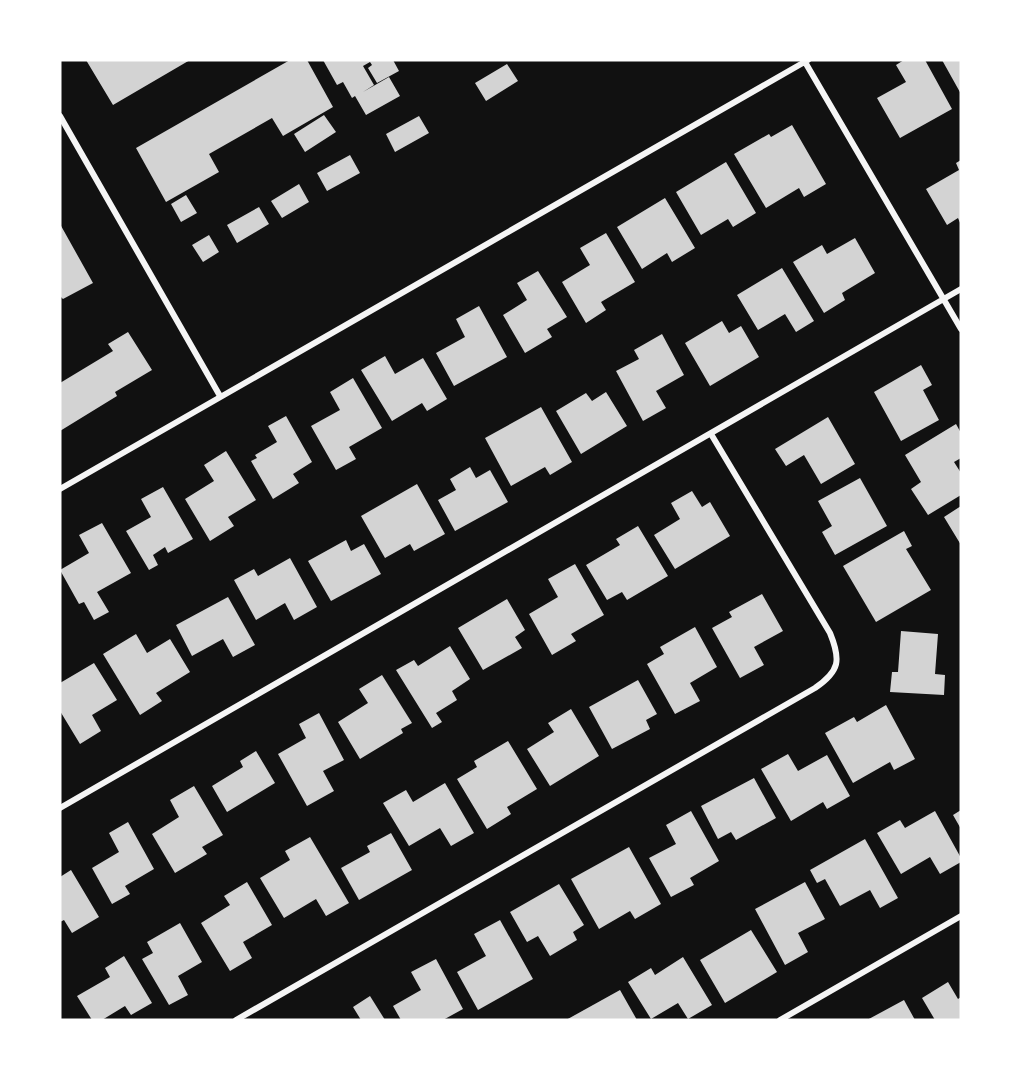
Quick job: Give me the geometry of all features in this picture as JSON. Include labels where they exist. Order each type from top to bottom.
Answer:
[{"type":"street","points":[[60,489],[807,61],[961,329]]},
{"type":"street","points":[[60,116],[220,396]]},
{"type":"street","points":[[60,808],[961,289]]},
{"type":"street","points":[[236,1020],[829,679],[837,665],[836,648],[830,633],[711,434]]},
{"type":"street","points":[[780,1020],[961,916]]},
{"type":"building","points":[[86,60],[190,60],[113,105]]},
{"type":"building","points":[[290,60],[307,60],[333,107],[283,136],[272,118],[209,154],[219,172],[166,202],[136,148]]},
{"type":"building","points":[[323,60],[393,60],[399,71],[377,83],[368,68],[372,65],[370,62],[363,66],[374,85],[363,92],[389,77],[400,96],[366,115],[355,96],[352,98],[343,82],[337,85]]},
{"type":"building","points":[[904,60],[925,60],[952,109],[900,138],[877,98],[906,82],[896,65]]},
{"type":"building","points":[[942,60],[961,60],[961,94]]},
{"type":"building","points":[[507,64],[518,81],[486,101],[475,83]]},
{"type":"building","points":[[324,115],[336,132],[305,152],[294,134]]},
{"type":"building","points":[[419,116],[429,133],[395,152],[386,134]]},
{"type":"building","points":[[792,125],[826,184],[804,197],[799,188],[766,208],[734,154],[769,134],[771,137]]},
{"type":"building","points":[[350,155],[360,173],[327,191],[317,173]]},
{"type":"building","points":[[961,160],[961,225],[958,218],[947,225],[926,189],[959,170],[956,163]]},
{"type":"building","points":[[726,162],[756,213],[733,227],[728,219],[701,235],[676,192]]},
{"type":"building","points":[[299,184],[309,202],[282,218],[271,201]]},
{"type":"building","points":[[186,195],[197,213],[181,222],[171,204]]},
{"type":"building","points":[[665,198],[695,248],[672,262],[667,253],[642,269],[617,227]]},
{"type":"building","points":[[259,207],[269,224],[237,243],[227,225]]},
{"type":"building","points":[[60,224],[93,283],[63,299],[60,296]]},
{"type":"building","points":[[606,233],[635,282],[601,302],[606,310],[586,323],[562,282],[590,265],[580,248]]},
{"type":"building","points":[[209,235],[219,252],[203,262],[192,245]]},
{"type":"building","points":[[855,238],[875,273],[842,293],[845,300],[824,313],[793,262],[822,245],[827,254]]},
{"type":"building","points":[[782,268],[814,321],[796,332],[785,314],[758,330],[737,295]]},
{"type":"building","points":[[538,271],[567,317],[547,329],[552,337],[525,353],[503,315],[527,300],[517,283]]},
{"type":"building","points":[[479,306],[507,357],[454,386],[436,353],[465,337],[456,319]]},
{"type":"building","points":[[722,321],[729,333],[741,326],[759,357],[710,386],[685,343]]},
{"type":"building","points":[[128,332],[152,370],[115,392],[117,396],[60,431],[60,383],[113,351],[108,344]]},
{"type":"building","points":[[662,334],[684,375],[656,391],[666,408],[643,421],[616,371],[639,359],[634,350]]},
{"type":"building","points":[[385,356],[395,374],[423,358],[447,399],[427,411],[422,403],[392,421],[361,370]]},
{"type":"building","points":[[921,365],[932,385],[923,390],[939,420],[901,441],[874,392]]},
{"type":"building","points":[[353,378],[382,428],[349,447],[356,459],[336,470],[311,426],[340,410],[330,392]]},
{"type":"building","points":[[606,392],[627,426],[581,454],[556,411],[586,393],[592,401]]},
{"type":"building","points":[[541,407],[572,462],[550,475],[545,467],[511,486],[485,438]]},
{"type":"building","points":[[286,416],[312,462],[293,474],[299,483],[273,499],[251,461],[257,458],[255,455],[277,442],[268,426]]},
{"type":"building","points":[[828,417],[855,464],[821,484],[804,455],[786,466],[775,449]]},
{"type":"building","points":[[956,424],[961,433],[961,458],[954,462],[961,473],[961,495],[928,515],[911,489],[921,482],[905,455]]},
{"type":"building","points":[[226,451],[256,500],[228,517],[234,526],[210,541],[185,499],[214,481],[204,465]]},
{"type":"building","points":[[470,467],[476,478],[490,470],[508,502],[455,531],[438,500],[456,490],[450,479]]},
{"type":"building","points":[[860,478],[887,526],[835,555],[822,532],[832,526],[818,501]]},
{"type":"building","points":[[417,484],[445,534],[414,551],[410,544],[385,558],[361,516]]},
{"type":"building","points":[[163,487],[193,539],[168,553],[165,547],[153,555],[158,565],[149,570],[126,531],[151,517],[141,499]]},
{"type":"building","points":[[692,491],[702,507],[710,502],[730,536],[675,569],[654,535],[680,519],[671,503]]},
{"type":"building","points":[[961,506],[961,545],[944,517]]},
{"type":"building","points":[[102,523],[131,573],[97,592],[109,612],[94,620],[84,602],[79,604],[60,570],[89,553],[79,535]]},
{"type":"building","points":[[638,526],[668,576],[627,600],[622,592],[607,600],[586,565],[620,545],[616,539]]},
{"type":"building","points":[[904,531],[912,546],[906,549],[931,590],[876,622],[843,566]]},
{"type":"building","points":[[346,540],[351,551],[364,544],[381,574],[331,601],[308,561]]},
{"type":"building","points":[[290,558],[317,607],[294,620],[285,603],[256,620],[234,580],[254,569],[258,576]]},
{"type":"building","points":[[575,564],[604,615],[571,634],[576,641],[552,655],[529,614],[558,597],[548,579]]},
{"type":"building","points":[[762,594],[783,631],[754,647],[764,665],[740,678],[712,628],[732,617],[729,612]]},
{"type":"building","points":[[228,597],[255,645],[233,657],[223,639],[192,656],[176,625]]},
{"type":"building","points":[[507,599],[525,630],[515,637],[522,648],[483,670],[458,628]]},
{"type":"building","points":[[695,627],[717,667],[690,683],[700,701],[675,714],[647,664],[664,654],[660,647]]},
{"type":"building","points":[[901,631],[938,634],[935,674],[945,675],[944,695],[890,692],[892,672],[898,672]]},
{"type":"building","points":[[136,634],[147,653],[170,639],[190,672],[156,693],[162,701],[140,715],[103,654]]},
{"type":"building","points":[[450,646],[470,679],[452,691],[457,700],[436,713],[442,722],[432,728],[396,670],[414,660],[418,666]]},
{"type":"building","points":[[94,663],[117,700],[92,715],[101,731],[80,744],[60,711],[60,683]]},
{"type":"building","points":[[382,675],[412,723],[401,729],[403,733],[360,759],[338,722],[368,703],[359,689]]},
{"type":"building","points":[[638,680],[657,714],[646,720],[650,729],[612,749],[589,707]]},
{"type":"building","points":[[886,705],[915,759],[894,770],[890,762],[853,783],[825,733],[854,717],[857,722]]},
{"type":"building","points":[[571,709],[599,756],[550,786],[527,749],[554,732],[548,723]]},
{"type":"building","points":[[319,713],[344,760],[323,771],[334,791],[307,806],[278,754],[306,738],[299,724]]},
{"type":"building","points":[[508,741],[537,789],[507,807],[511,814],[487,829],[457,779],[477,767],[474,761]]},
{"type":"building","points":[[256,751],[275,783],[227,812],[212,786],[243,767],[240,761]]},
{"type":"building","points":[[788,754],[798,771],[827,755],[850,796],[827,809],[823,802],[791,821],[761,769]]},
{"type":"building","points":[[754,778],[776,818],[736,840],[731,832],[718,839],[701,806]]},
{"type":"building","points":[[445,783],[474,833],[451,846],[440,828],[409,846],[383,803],[406,790],[413,802]]},
{"type":"building","points":[[194,786],[223,835],[202,847],[207,854],[175,873],[152,834],[179,817],[170,800]]},
{"type":"building","points":[[961,810],[961,829],[953,815]]},
{"type":"building","points":[[691,811],[719,861],[690,878],[694,885],[671,897],[649,858],[676,844],[666,825]]},
{"type":"building","points":[[935,811],[961,858],[961,862],[940,874],[930,857],[901,874],[877,833],[900,820],[905,828]]},
{"type":"building","points":[[128,822],[154,869],[125,886],[130,894],[112,904],[92,868],[119,852],[109,833]]},
{"type":"building","points":[[391,833],[412,870],[359,900],[341,868],[370,852],[367,846]]},
{"type":"building","points":[[310,837],[349,903],[326,916],[316,899],[284,918],[260,878],[290,860],[285,851]]},
{"type":"building","points":[[865,839],[898,898],[880,908],[870,890],[840,906],[825,879],[817,883],[810,870]]},
{"type":"building","points":[[629,847],[661,904],[635,919],[630,911],[599,929],[571,879]]},
{"type":"building","points":[[71,870],[99,917],[72,933],[64,920],[60,922],[60,877]]},
{"type":"building","points":[[247,882],[272,925],[243,942],[252,958],[230,971],[201,923],[230,905],[224,896]]},
{"type":"building","points":[[805,882],[825,919],[798,933],[808,952],[785,965],[755,909]]},
{"type":"building","points":[[559,884],[584,925],[573,932],[577,940],[550,956],[538,936],[527,942],[510,912]]},
{"type":"building","points":[[500,920],[533,979],[478,1010],[457,972],[486,956],[474,934]]},
{"type":"building","points":[[180,923],[202,962],[178,976],[188,995],[169,1005],[142,959],[153,953],[147,942]]},
{"type":"building","points":[[751,930],[777,972],[725,1003],[700,960]]},
{"type":"building","points":[[124,956],[152,1003],[131,1015],[125,1006],[102,1020],[92,1020],[77,996],[110,977],[105,968]]},
{"type":"building","points":[[683,957],[712,1005],[688,1019],[678,1003],[651,1019],[628,982],[651,968],[655,975]]},
{"type":"building","points":[[436,959],[463,1009],[443,1020],[401,1020],[393,1006],[421,990],[411,972]]},
{"type":"building","points":[[948,982],[958,999],[961,997],[961,1020],[935,1020],[922,998]]},
{"type":"building","points":[[620,990],[637,1020],[566,1020]]},
{"type":"building","points":[[370,996],[385,1020],[361,1020],[353,1007]]},
{"type":"building","points":[[904,1000],[915,1020],[867,1020]]}]
